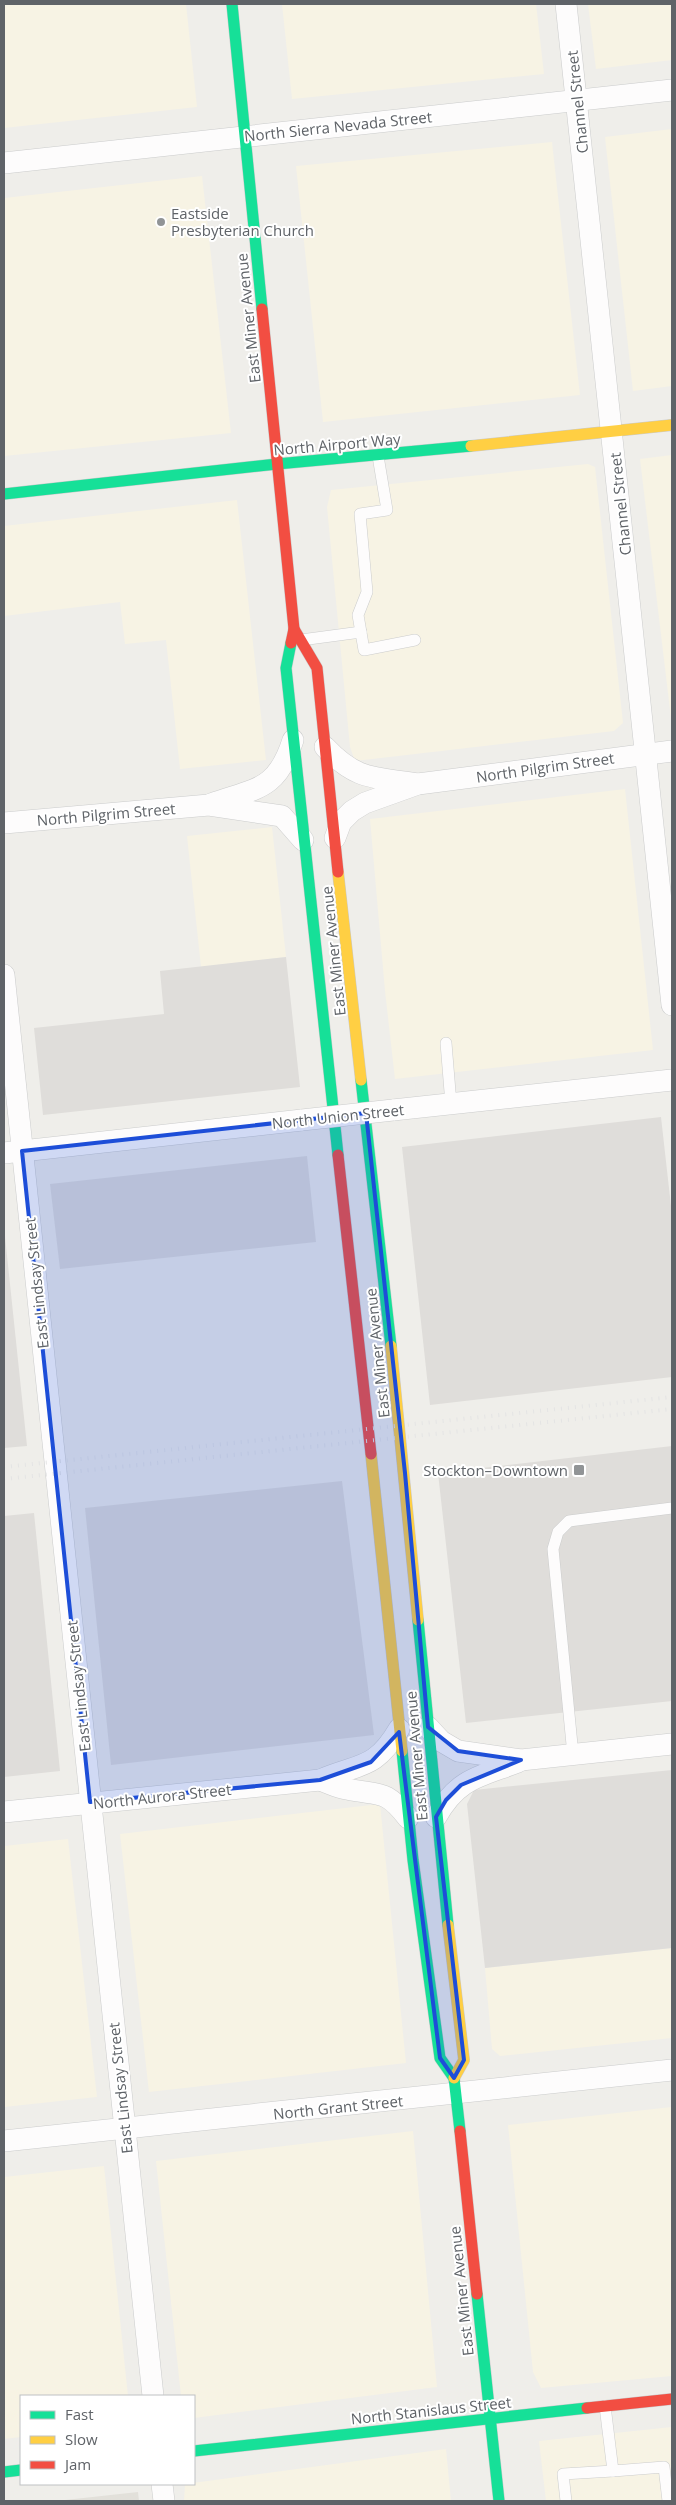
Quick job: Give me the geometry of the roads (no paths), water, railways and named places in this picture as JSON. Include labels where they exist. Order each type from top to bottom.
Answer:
[{"type":"main road","name":"East Miner Avenue","points":[[232,4],[294,629],[286,668],[408,1818],[440,2058],[455,2086],[499,2501]]},
{"type":"main road","name":"North Airport Way","points":[[4,494],[278,464],[378,456],[672,425]]},
{"type":"main road","name":"East Miner Avenue","points":[[294,629],[317,668],[324,747],[406,1473],[436,1817],[464,2060],[455,2086]]},
{"type":"main road","name":"North Stanislaus Street","points":[[195,2451],[672,2399]]},
{"type":"main road","points":[[4,2472],[20,2470]]},
{"type":"street","name":"Channel Street","points":[[566,4],[647,753],[672,1005]]},
{"type":"street","name":"North Sierra Nevada Street","points":[[4,163],[672,90]]},
{"type":"street","name":"North Pilgrim Street","points":[[4,823],[209,805],[258,789],[268,783],[287,759],[293,740]]},
{"type":"street","name":"North Pilgrim Street","points":[[324,747],[339,762],[355,773],[418,784]]},
{"type":"street","name":"North Pilgrim Street","points":[[335,838],[341,822],[352,811],[365,803],[418,784],[672,751]]},
{"type":"street","name":"North Pilgrim Street","points":[[209,805],[282,816],[304,840]]},
{"type":"street","name":"East Lindsay Street","points":[[4,975],[13,1152],[90,1802],[153,2395]]},
{"type":"street","name":"North Union Street","points":[[13,1152],[672,1080]]},
{"type":"street","points":[[428,1727],[441,1742],[458,1751],[521,1760],[672,1744]]},
{"type":"street","name":"North Aurora Street","points":[[4,1812],[320,1780],[346,1769],[371,1762],[382,1754],[399,1729]]},
{"type":"street","points":[[436,1817],[446,1800],[462,1785],[521,1760]]},
{"type":"street","name":"North Aurora Street","points":[[320,1780],[347,1790],[381,1794],[398,1805],[408,1818]]},
{"type":"street","name":"North Grant Street","points":[[4,2142],[455,2086],[672,2070]]},
{"type":"street","points":[[162,2485],[164,2501]]},
{"type":"lane","points":[[378,456],[387,510],[360,514],[367,592],[358,615],[364,650],[415,640]]},
{"type":"lane","points":[[301,640],[361,632]]},
{"type":"lane","points":[[446,1043],[451,1104]]},
{"type":"lane","points":[[573,1755],[553,1549],[558,1532],[569,1521],[672,1508]]},
{"type":"lane","points":[[605,2406],[613,2471]]},
{"type":"lane","points":[[566,2501],[564,2474],[664,2467],[668,2501]]},
{"type":"railway","points":[[4,1467],[672,1397]]},
{"type":"railway","points":[[4,1479],[672,1409]]},
{"type":"place","name":"Eastside Presbyterian Church","points":[[161,222]]},
{"type":"place","name":"Stockton–Downtown","points":[[579,1470]]}]
